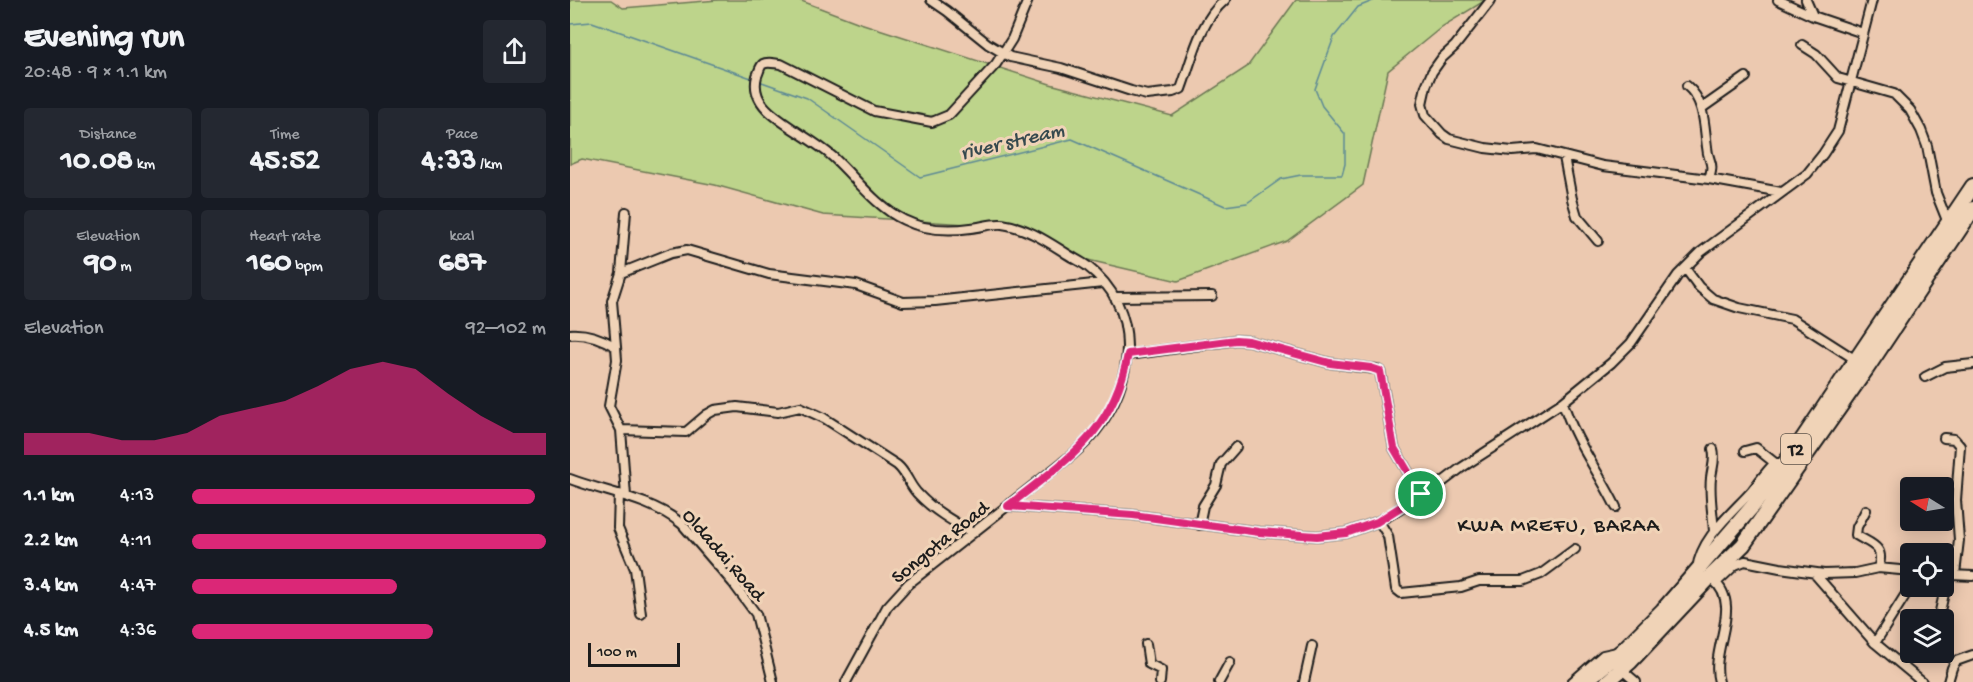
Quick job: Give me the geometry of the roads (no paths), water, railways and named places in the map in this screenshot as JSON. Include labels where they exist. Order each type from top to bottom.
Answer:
[{"type":"highway","name":"T2","points":[[1584,682],[1622,651],[1662,610],[1752,507],[1780,463],[1856,360],[1973,186]]},
{"type":"highway","name":"T2","points":[[1607,682],[1713,580],[1743,545],[1867,368],[1973,209]]},
{"type":"street","points":[[931,0],[988,44],[1010,57],[1061,68],[1131,91],[1154,95],[1182,88],[1187,67],[1207,23],[1224,0]]},
{"type":"street","points":[[1003,53],[1012,39],[1028,0]]},
{"type":"street","points":[[1491,0],[1432,72],[1422,99],[1425,115],[1449,139],[1465,144],[1512,151],[1537,149],[1603,166],[1709,179],[1781,192]]},
{"type":"street","points":[[1778,0],[1812,16],[1863,33]]},
{"type":"street","points":[[1806,0],[1812,16]]},
{"type":"street","points":[[1008,506],[1133,515],[1259,532],[1317,536],[1346,533],[1379,521],[1421,494],[1432,490],[1461,468],[1563,402],[1623,352],[1672,282],[1701,252],[1807,174],[1833,140],[1839,126],[1872,0]]},
{"type":"street","points":[[1802,45],[1816,54],[1836,76],[1894,94],[1903,101],[1916,118],[1927,146],[1936,193],[1949,224]]},
{"type":"street","name":"Songota Road","points":[[846,682],[886,607],[908,584],[1072,455],[1094,433],[1120,387],[1128,354],[1127,337],[1123,316],[1114,297],[1088,267],[1040,237],[1015,227],[1001,224],[943,230],[926,228],[904,220],[864,190],[831,156],[763,106],[757,96],[756,80],[762,65],[781,64],[874,111],[932,122],[949,115],[986,76],[1003,53]]},
{"type":"street","points":[[1702,108],[1746,77]]},
{"type":"street","points":[[1687,86],[1695,93],[1702,108],[1707,150],[1712,164],[1709,179]]},
{"type":"street","points":[[1564,157],[1575,209],[1582,223],[1598,241]]},
{"type":"street","points":[[626,212],[621,273],[612,301],[617,360],[608,402],[610,411],[621,430],[623,495],[618,528],[636,569],[641,614]]},
{"type":"street","points":[[621,273],[671,253],[687,250],[769,274],[856,285],[903,302],[935,301],[1103,283]]},
{"type":"street","points":[[1685,268],[1699,287],[1713,299],[1739,308],[1792,319],[1856,360]]},
{"type":"street","points":[[1114,297],[1212,296]]},
{"type":"street","points":[[570,334],[586,335],[616,347]]},
{"type":"street","points":[[1128,354],[1236,340],[1249,341],[1330,363],[1376,369],[1382,376],[1394,448],[1421,494]]},
{"type":"street","points":[[1925,377],[1945,367],[1973,364]]},
{"type":"street","points":[[1563,402],[1569,422],[1616,507]]},
{"type":"street","points":[[621,430],[683,432],[688,431],[710,412],[721,409],[737,407],[778,412],[803,408],[824,418],[897,465],[905,471],[911,485],[920,496],[973,533]]},
{"type":"street","points":[[1944,438],[1957,440],[1960,446],[1956,500],[1959,540],[1954,558]]},
{"type":"street","points":[[1199,525],[1203,506],[1216,485],[1221,464],[1236,447]]},
{"type":"street","points":[[1696,571],[1698,557],[1714,532],[1780,463],[1753,448],[1744,451]]},
{"type":"street","points":[[1713,449],[1711,494],[1714,532]]},
{"type":"street","name":"Oldadai Road","points":[[570,479],[623,495],[672,516],[691,534],[756,614],[770,680]]},
{"type":"street","points":[[1866,510],[1857,527],[1856,535],[1872,542],[1878,550],[1880,558],[1878,568]]},
{"type":"street","points":[[1379,521],[1388,536],[1396,589],[1401,593],[1461,587],[1479,581],[1523,581],[1541,574],[1575,549]]},
{"type":"street","points":[[1719,682],[1718,658],[1726,604],[1723,589],[1713,580],[1735,565],[1745,561],[1814,573],[1855,573],[1878,568],[1900,570]]},
{"type":"street","points":[[1814,573],[1875,643],[1922,682]]},
{"type":"street","points":[[1954,575],[1973,576]]},
{"type":"street","points":[[1875,643],[1904,597]]},
{"type":"street","points":[[1146,644],[1150,666],[1161,670],[1160,682]]},
{"type":"street","points":[[1304,682],[1312,646]]},
{"type":"street","points":[[1572,682],[1603,655],[1622,651]]},
{"type":"street","points":[[1948,682],[1956,661],[1973,656]]},
{"type":"street","points":[[1219,682],[1230,662]]},
{"type":"street","points":[[1622,669],[1636,682]]},
{"type":"waterway","name":"river stream","points":[[759,81],[807,98],[920,177],[1072,139],[1225,206],[1247,203],[1281,179],[1301,175],[1342,175],[1345,164],[1345,134],[1322,106],[1315,89],[1334,37],[1358,7],[1375,0]]},
{"type":"waterway","name":"river stream","points":[[570,24],[592,22],[754,79]]},
{"type":"district","name":"KWA MREFU, BARAA","points":[[1559,524]]}]
